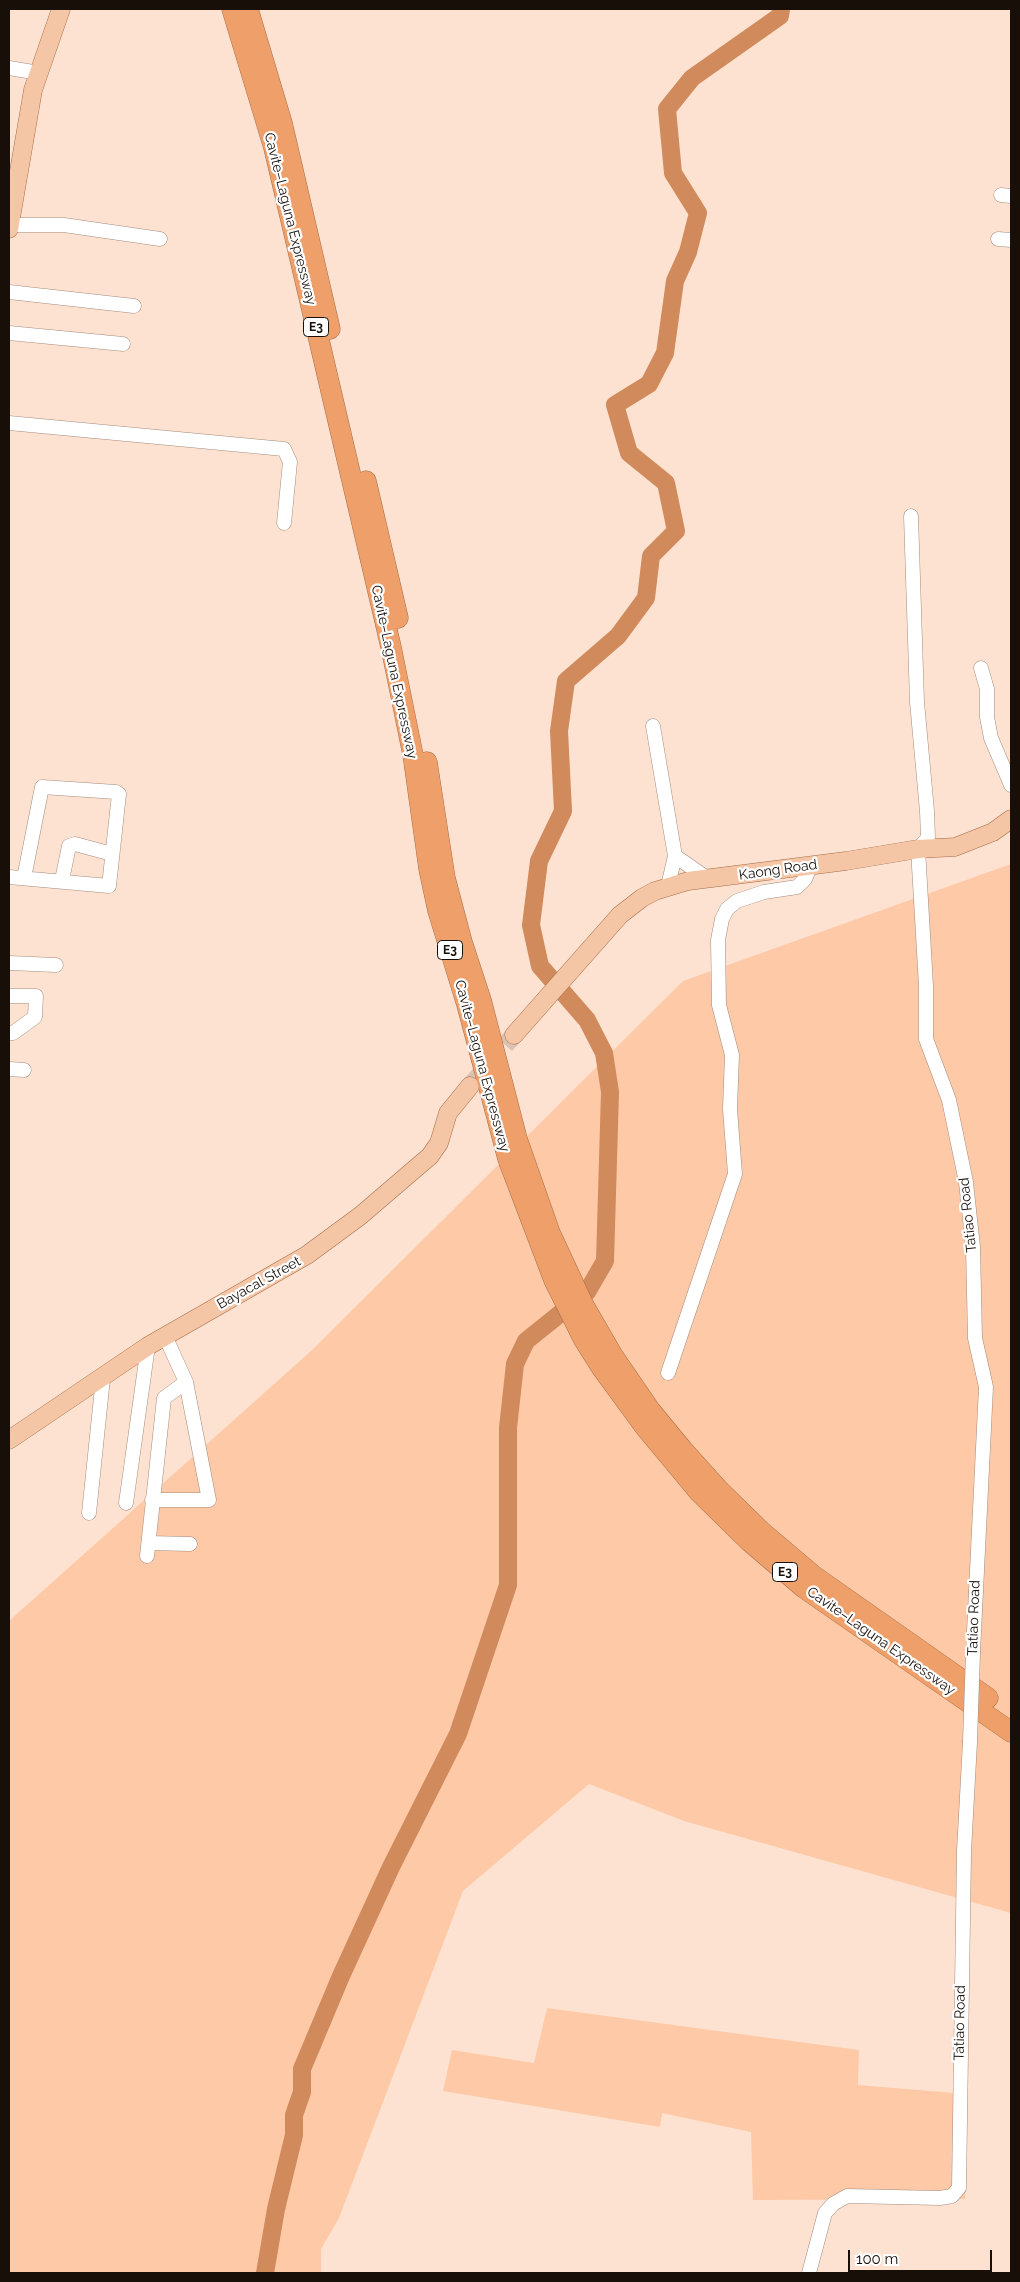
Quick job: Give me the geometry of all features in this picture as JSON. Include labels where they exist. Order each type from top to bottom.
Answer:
[{"type":"highway","name":"Cavite–Laguna Expressway","points":[[232,9],[274,148],[391,647],[413,755],[428,861],[438,911],[467,1005],[505,1150],[545,1239],[583,1304],[607,1361],[645,1427],[699,1492],[750,1542],[804,1588],[1011,1732]]},
{"type":"highway","name":"Cavite–Laguna Expressway","points":[[248,9],[284,132],[382,549],[424,742],[445,878],[462,942],[481,1000],[545,1239]]},
{"type":"highway","name":"Cavite–Laguna Expressway","points":[[607,1361],[719,1490],[762,1532],[814,1576],[1011,1715]]},
{"type":"main road","points":[[9,227],[12,194],[30,106],[39,72],[62,9]]},
{"type":"main road","name":"Kaong Road","points":[[514,1035],[593,943],[630,906],[668,886],[918,849],[955,847],[993,832],[1011,819]]},
{"type":"main road","name":"Bayacal Street","points":[[9,1440],[148,1346],[307,1255],[360,1216],[430,1156],[438,1143],[448,1113],[470,1086]]},
{"type":"street","points":[[9,68],[39,72]]},
{"type":"street","points":[[9,227],[64,225],[160,239]]},
{"type":"street","points":[[9,292],[134,306]]},
{"type":"street","points":[[9,333],[123,344]]},
{"type":"street","points":[[9,423],[284,449],[290,462],[284,523]]},
{"type":"street","points":[[911,516],[917,702],[928,838],[918,849]]},
{"type":"street","points":[[981,668],[987,689],[987,717],[991,738],[1011,785]]},
{"type":"street","points":[[653,726],[675,856],[668,886]]},
{"type":"street","points":[[9,876],[24,878],[62,880],[109,886],[119,794],[116,792],[42,787],[24,878]]},
{"type":"street","points":[[62,880],[69,846],[75,844],[112,854]]},
{"type":"street","name":"Tatiao Road","points":[[809,2273],[825,2213],[833,2204],[847,2196],[940,2198],[952,2196],[959,2188],[964,1880],[972,1652],[986,1387],[975,1338],[973,1247],[966,1182],[949,1100],[926,1039],[926,986],[918,849]]},
{"type":"street","points":[[675,856],[708,879]]},
{"type":"street","points":[[668,1373],[735,1174],[730,1110],[732,1055],[719,1005],[718,940],[722,919],[727,909],[737,901],[764,892],[797,887],[805,879],[812,865]]},
{"type":"street","points":[[9,963],[56,965]]},
{"type":"street","points":[[9,996],[36,996],[34,1017],[13,1033],[9,1033]]},
{"type":"street","points":[[9,1069],[24,1070]]},
{"type":"street","points":[[152,1500],[209,1500],[186,1382],[165,1336]]},
{"type":"street","points":[[126,1503],[148,1346]]},
{"type":"street","points":[[89,1513],[103,1378]]},
{"type":"street","points":[[186,1382],[164,1398],[148,1549],[190,1544]]},
{"type":"shaded area","points":[[1011,864],[1011,1913],[684,1821],[589,1784],[463,1891],[339,2218],[321,2249],[321,2273],[9,2273],[9,1621],[311,1351],[683,981]]},
{"type":"shaded area","points":[[547,2008],[859,2050],[858,2085],[967,2094],[965,2199],[753,2200],[751,2132],[662,2113],[660,2127],[443,2091],[452,2050],[534,2063]]},
{"type":"waterway","points":[[265,2273],[276,2209],[294,2135],[294,2115],[302,2092],[302,2069],[341,1976],[391,1867],[458,1734],[508,1585],[508,1428],[515,1364],[526,1341],[587,1292],[605,1261],[610,1092],[604,1053],[587,1020],[540,966],[531,925],[539,861],[563,811],[559,731],[566,681],[618,636],[646,598],[651,556],[676,531],[666,483],[629,453],[615,405],[649,384],[665,353],[675,281],[688,252],[698,213],[673,173],[667,109],[692,78],[780,16],[781,9]]},
{"type":"tunnel","points":[[470,1086],[514,1035]]}]
